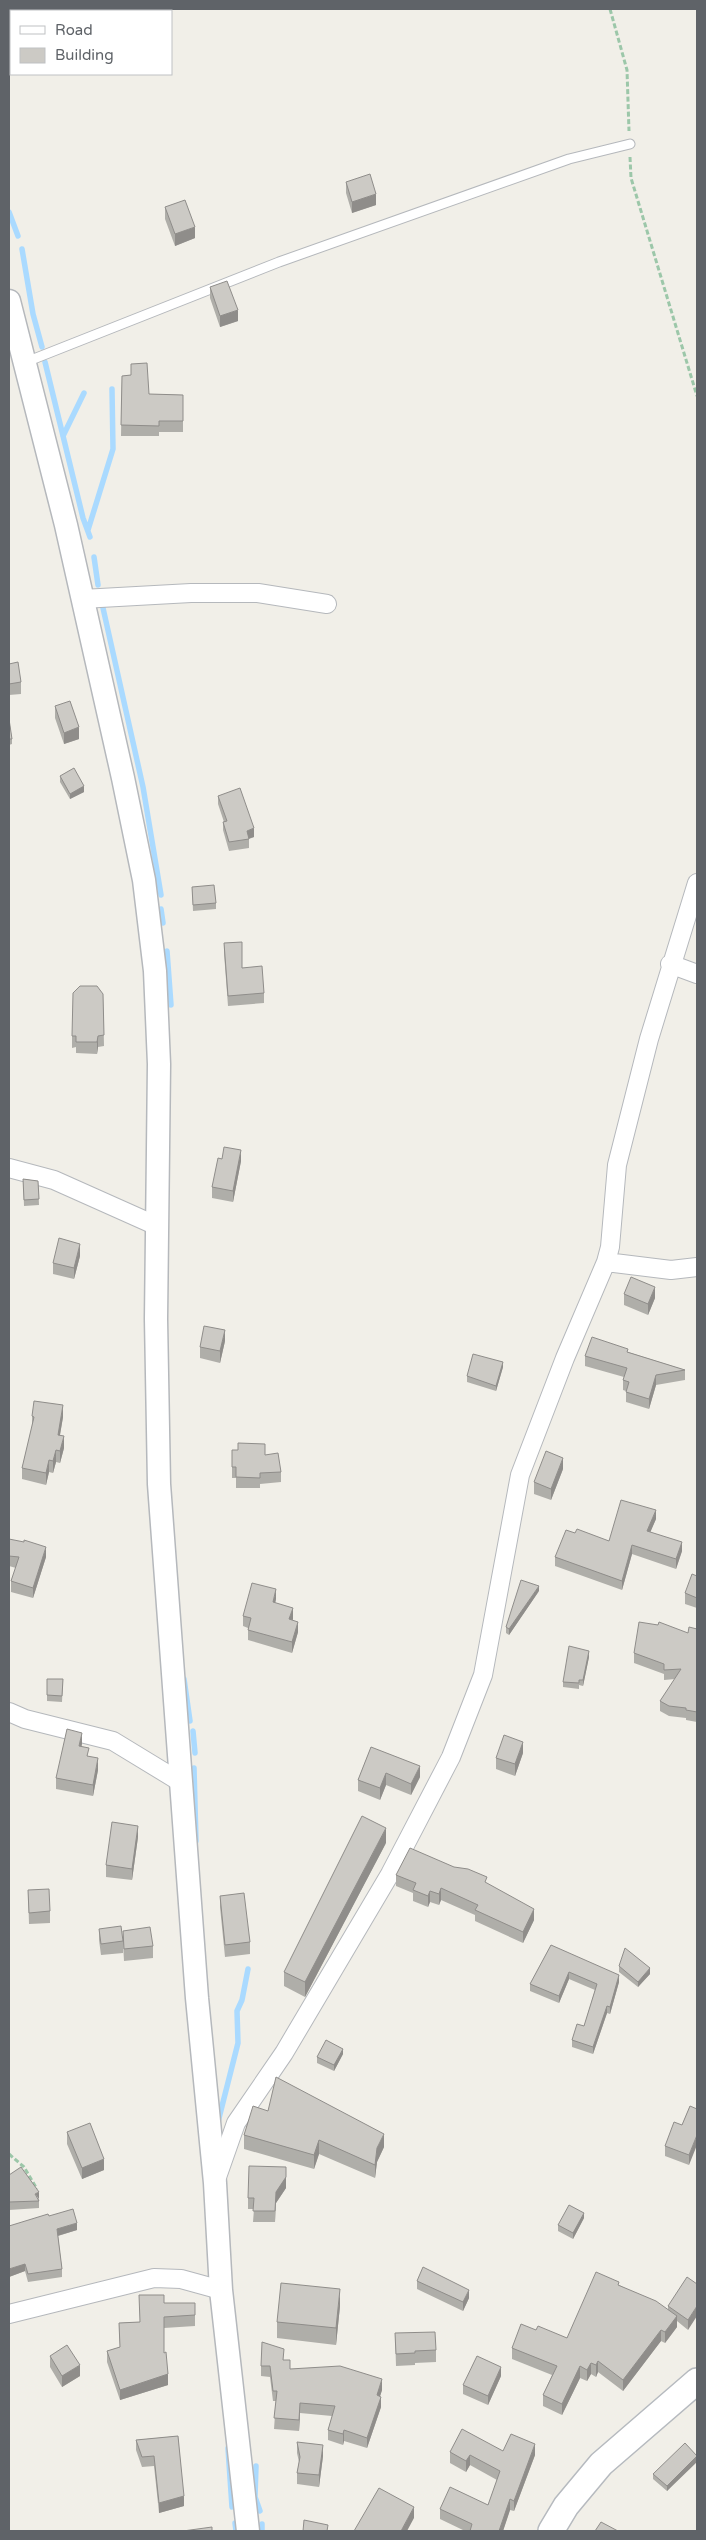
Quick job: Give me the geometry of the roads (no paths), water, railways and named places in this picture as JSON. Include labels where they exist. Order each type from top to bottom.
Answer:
[{"type":"main road","points":[[550,2531],[566,2506],[601,2464],[697,2381]]},
{"type":"street","points":[[9,301],[26,362],[82,599],[144,880],[155,971],[159,1064],[157,1226],[159,1484],[197,1998],[215,2183],[220,2290],[248,2531]]},
{"type":"street","points":[[82,599],[191,593],[258,593],[327,604]]},
{"type":"street","points":[[215,2183],[236,2123],[284,2053],[390,1874],[451,1756],[482,1675],[520,1475],[565,1358],[606,1262],[610,1247],[617,1165],[648,1039],[697,883]]},
{"type":"street","points":[[670,964],[697,974]]},
{"type":"street","points":[[9,1168],[54,1180],[157,1226]]},
{"type":"street","points":[[606,1262],[671,1270],[697,1267]]},
{"type":"street","points":[[9,1712],[25,1719],[113,1741],[182,1783]]},
{"type":"street","points":[[9,2314],[154,2278],[182,2279],[220,2290]]},
{"type":"street","points":[[182,2279],[210,2299],[227,2343]]},
{"type":"lane","points":[[26,362],[279,262],[570,159],[630,144]]},
{"type":"waterway","points":[[9,212],[18,236]]},
{"type":"waterway","points":[[22,249],[33,314],[42,347]]},
{"type":"waterway","points":[[45,362],[83,518],[90,537]]},
{"type":"waterway","points":[[88,530],[113,449],[112,389]]},
{"type":"waterway","points":[[63,436],[84,393]]},
{"type":"waterway","points":[[94,557],[98,585]]},
{"type":"waterway","points":[[103,608],[143,787],[161,895]]},
{"type":"waterway","points":[[161,909],[163,923]]},
{"type":"waterway","points":[[167,951],[171,1005]]},
{"type":"waterway","points":[[184,1679],[190,1721]]},
{"type":"waterway","points":[[193,1731],[195,1753]]},
{"type":"waterway","points":[[194,1768],[196,1841]]},
{"type":"waterway","points":[[218,2122],[238,2043],[237,2011],[242,2000],[248,1969]]},
{"type":"waterway","points":[[228,2448],[232,2507]]},
{"type":"waterway","points":[[256,2466],[255,2497],[260,2511]]},
{"type":"waterway","points":[[235,2523],[236,2531]]},
{"type":"waterway","points":[[262,2524],[262,2531]]}]
